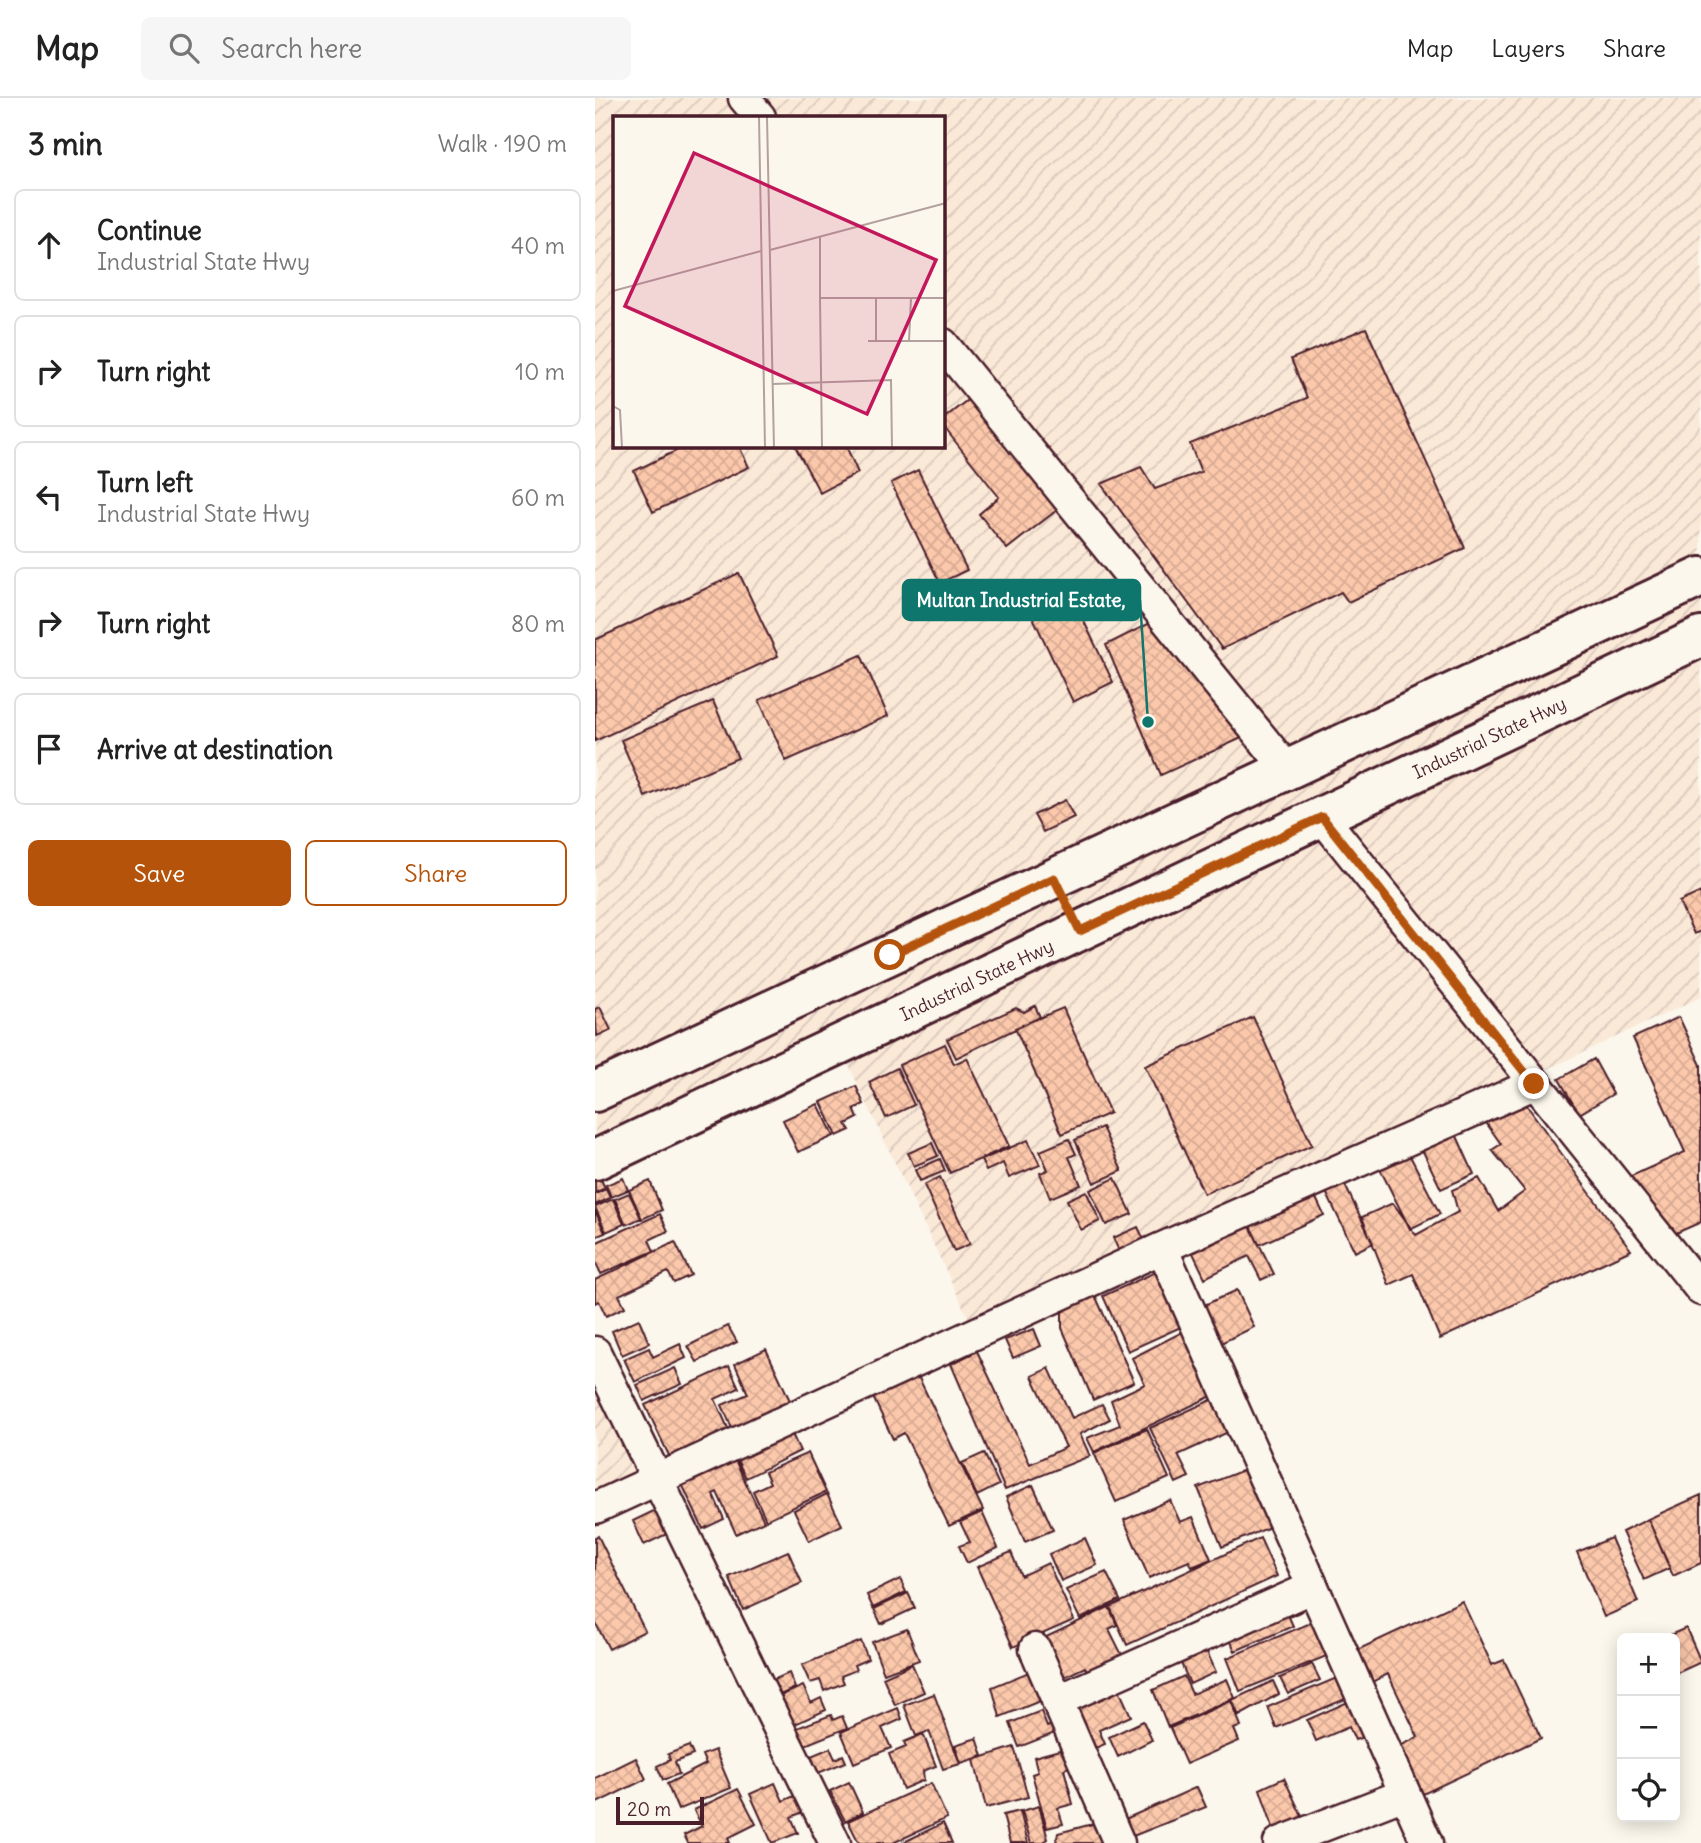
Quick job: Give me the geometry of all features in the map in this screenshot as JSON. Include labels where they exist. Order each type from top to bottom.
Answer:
[{"type":"main road","points":[[595,1092],[1701,577]]},
{"type":"main road","name":"Industrial State Hwy","points":[[595,1160],[1701,637]]},
{"type":"main road","points":[[1541,651],[1566,702]]},
{"type":"main road","points":[[1054,878],[1080,931]]},
{"type":"street","points":[[744,98],[759,116]]},
{"type":"street","points":[[945,346],[1287,769]]},
{"type":"street","points":[[1322,817],[1701,1290]]},
{"type":"street","points":[[595,1508],[1162,1248],[1534,1084]]},
{"type":"street","points":[[1162,1248],[1427,1843]]},
{"type":"street","points":[[595,1352],[835,1843]]},
{"type":"street","points":[[1057,1701],[1313,1587]]},
{"type":"street","points":[[1035,1649],[1119,1843]]},
{"type":"street","points":[[1279,1843],[1405,1794]]},
{"type":"shaded area","points":[[595,98],[1701,98],[1701,997],[1516,1084],[973,1328],[842,1051],[595,1169]]},
{"type":"shaded area","points":[[595,1382],[641,1489],[595,1511]]},
{"type":"building","points":[[1366,328],[1465,548],[1348,602],[1341,592],[1222,649],[1101,484],[1141,467],[1155,489],[1201,472],[1190,444],[1307,398],[1291,359]]},
{"type":"building","points":[[970,398],[1057,510],[1007,549],[979,514],[999,497],[945,429],[945,417]]},
{"type":"building","points":[[682,448],[740,448],[749,467],[653,512],[634,471]]},
{"type":"building","points":[[796,448],[847,448],[858,473],[820,493]]},
{"type":"building","points":[[918,470],[967,570],[940,583],[891,483]]},
{"type":"building","points":[[739,573],[778,656],[595,741],[595,640]]},
{"type":"building","points":[[1070,592],[1113,682],[1073,702],[1030,611]]},
{"type":"building","points":[[1154,621],[1246,736],[1161,775],[1106,645]]},
{"type":"building","points":[[861,655],[888,716],[786,761],[759,700]]},
{"type":"building","points":[[713,701],[738,758],[645,797],[621,740]]},
{"type":"building","points":[[1065,800],[1074,817],[1043,832],[1034,815]]},
{"type":"building","points":[[1701,892],[1701,931],[1694,934],[1679,902]]},
{"type":"building","points":[[1035,1006],[1040,1017],[956,1058],[947,1039],[1016,1008],[1024,1012]]},
{"type":"building","points":[[600,1007],[611,1030],[597,1036],[595,1009]]},
{"type":"building","points":[[1063,1008],[1110,1113],[1062,1134],[1015,1028]]},
{"type":"building","points":[[1253,1017],[1312,1145],[1204,1194],[1145,1066]]},
{"type":"building","points":[[1679,1017],[1701,1065],[1701,1222],[1674,1234],[1629,1177],[1685,1152],[1633,1038]]},
{"type":"building","points":[[945,1044],[954,1064],[967,1058],[1009,1146],[950,1173],[899,1065]]},
{"type":"building","points":[[1594,1059],[1613,1094],[1579,1114],[1559,1079]]},
{"type":"building","points":[[897,1068],[914,1105],[886,1118],[869,1082]]},
{"type":"building","points":[[856,1086],[864,1104],[854,1109],[858,1118],[846,1124],[850,1130],[837,1136],[821,1102]]},
{"type":"building","points":[[1520,1096],[1631,1250],[1440,1339],[1413,1274],[1389,1285],[1362,1217],[1393,1203],[1416,1235],[1458,1212],[1452,1190],[1479,1178],[1498,1211],[1525,1191],[1492,1150],[1501,1144],[1480,1114]]},
{"type":"building","points":[[818,1104],[834,1136],[798,1152],[783,1120]]},
{"type":"building","points":[[1452,1125],[1474,1174],[1441,1189],[1418,1141]]},
{"type":"building","points":[[1102,1127],[1122,1171],[1094,1183],[1075,1140]]},
{"type":"building","points":[[1069,1139],[1076,1154],[1069,1157],[1081,1185],[1050,1198],[1040,1173],[1048,1170],[1040,1151]]},
{"type":"building","points":[[1028,1140],[1040,1165],[1009,1178],[1003,1163],[986,1171],[981,1160]]},
{"type":"building","points":[[932,1143],[938,1156],[914,1166],[908,1153]]},
{"type":"building","points":[[1408,1152],[1440,1214],[1410,1229],[1379,1167]]},
{"type":"building","points":[[940,1159],[945,1171],[920,1181],[915,1170]]},
{"type":"building","points":[[599,1175],[605,1188],[595,1193],[595,1176]]},
{"type":"building","points":[[940,1177],[970,1244],[954,1251],[924,1185]]},
{"type":"building","points":[[623,1178],[628,1190],[611,1197],[606,1185]]},
{"type":"building","points":[[1115,1178],[1132,1214],[1106,1225],[1090,1190]]},
{"type":"building","points":[[650,1181],[662,1210],[642,1219],[629,1190]]},
{"type":"building","points":[[1343,1181],[1373,1243],[1355,1252],[1325,1190]]},
{"type":"building","points":[[606,1189],[610,1198],[595,1205],[595,1194]]},
{"type":"building","points":[[1086,1191],[1100,1221],[1081,1230],[1067,1200]]},
{"type":"building","points":[[629,1193],[641,1218],[626,1225],[615,1199]]},
{"type":"building","points":[[1315,1196],[1324,1215],[1259,1245],[1250,1226]]},
{"type":"building","points":[[613,1199],[624,1224],[606,1232],[595,1207]]},
{"type":"building","points":[[595,1210],[605,1233],[595,1237]]},
{"type":"building","points":[[660,1214],[668,1231],[649,1240],[654,1251],[601,1274],[595,1261],[595,1243]]},
{"type":"building","points":[[1250,1226],[1274,1274],[1261,1280],[1249,1256],[1205,1278],[1193,1253]]},
{"type":"building","points":[[1138,1227],[1145,1242],[1120,1253],[1113,1238]]},
{"type":"building","points":[[675,1242],[691,1275],[674,1283],[668,1272],[619,1295],[625,1307],[606,1316],[599,1301],[595,1303],[595,1280]]},
{"type":"building","points":[[1158,1271],[1183,1326],[1128,1351],[1103,1296]]},
{"type":"building","points":[[1237,1290],[1254,1327],[1217,1345],[1200,1307]]},
{"type":"building","points":[[1095,1295],[1134,1382],[1093,1400],[1062,1328],[1062,1310]]},
{"type":"building","points":[[639,1319],[649,1343],[622,1355],[612,1331]]},
{"type":"building","points":[[728,1326],[737,1342],[697,1362],[688,1346]]},
{"type":"building","points":[[1034,1329],[1041,1346],[1013,1358],[1005,1340]]},
{"type":"building","points":[[1184,1331],[1216,1394],[1094,1452],[1087,1438],[1120,1425],[1111,1400],[1145,1384],[1132,1358]]},
{"type":"building","points":[[680,1344],[686,1358],[635,1382],[624,1359],[649,1348],[653,1357]]},
{"type":"building","points":[[766,1349],[793,1407],[734,1433],[722,1405],[748,1394],[735,1364]]},
{"type":"building","points":[[977,1351],[1030,1464],[1066,1447],[1032,1376],[1049,1368],[1072,1418],[1102,1404],[1110,1419],[1080,1434],[1090,1456],[1005,1490],[951,1364]]},
{"type":"building","points":[[729,1366],[739,1388],[715,1399],[731,1435],[672,1462],[645,1405]]},
{"type":"building","points":[[675,1368],[682,1384],[644,1401],[637,1385]]},
{"type":"building","points":[[916,1372],[983,1510],[949,1526],[904,1433],[893,1439],[871,1393]]},
{"type":"building","points":[[1222,1395],[1237,1428],[1178,1455],[1189,1477],[1176,1483],[1150,1428]]},
{"type":"building","points":[[1147,1429],[1169,1478],[1116,1502],[1094,1453]]},
{"type":"building","points":[[791,1432],[800,1451],[746,1478],[736,1458]]},
{"type":"building","points":[[808,1453],[826,1492],[766,1520],[753,1491],[770,1483],[765,1472]]},
{"type":"building","points":[[984,1453],[999,1485],[977,1496],[962,1463]]},
{"type":"building","points":[[734,1458],[764,1521],[736,1534],[717,1492],[713,1494],[724,1519],[703,1529],[681,1482]]},
{"type":"building","points":[[1246,1469],[1270,1527],[1222,1547],[1198,1488]]},
{"type":"building","points":[[1033,1485],[1053,1530],[1025,1542],[1006,1497]]},
{"type":"building","points":[[827,1494],[842,1525],[809,1541],[794,1510]]},
{"type":"building","points":[[1701,1495],[1701,1563],[1673,1576],[1648,1519]]},
{"type":"building","points":[[1170,1500],[1180,1522],[1193,1517],[1211,1559],[1192,1567],[1189,1561],[1149,1578],[1124,1520]]},
{"type":"building","points":[[666,1505],[677,1529],[644,1545],[633,1521]]},
{"type":"building","points":[[982,1512],[998,1548],[967,1563],[959,1546],[970,1542],[960,1522]]},
{"type":"building","points":[[1648,1519],[1670,1568],[1644,1580],[1622,1532]]},
{"type":"building","points":[[598,1536],[645,1631],[609,1649],[595,1622],[595,1537]]},
{"type":"building","points":[[1085,1538],[1097,1565],[1061,1581],[1049,1554]]},
{"type":"building","points":[[1260,1538],[1277,1576],[1127,1645],[1110,1607]]},
{"type":"building","points":[[1611,1538],[1638,1602],[1604,1617],[1577,1552]]},
{"type":"building","points":[[788,1551],[802,1583],[743,1610],[729,1577]]},
{"type":"building","points":[[1011,1552],[1021,1576],[1048,1563],[1074,1620],[1013,1647],[977,1567]]},
{"type":"building","points":[[1106,1572],[1120,1600],[1080,1619],[1066,1590]]},
{"type":"building","points":[[900,1579],[906,1592],[873,1608],[867,1595]]},
{"type":"building","points":[[908,1593],[915,1608],[881,1624],[874,1609]]},
{"type":"building","points":[[1462,1601],[1492,1665],[1504,1660],[1541,1738],[1423,1794],[1400,1746],[1418,1737],[1388,1674],[1370,1683],[1355,1651]]},
{"type":"building","points":[[1299,1604],[1302,1611],[1289,1617],[1293,1626],[1235,1651],[1228,1635]]},
{"type":"building","points":[[1109,1607],[1117,1625],[1109,1629],[1125,1661],[1090,1677],[1085,1667],[1058,1680],[1040,1640]]},
{"type":"building","points":[[1320,1619],[1334,1653],[1240,1691],[1227,1658]]},
{"type":"building","points":[[1686,1628],[1701,1662],[1680,1672],[1680,1633],[1674,1633]]},
{"type":"building","points":[[907,1629],[919,1660],[884,1673],[872,1642]]},
{"type":"building","points":[[861,1641],[868,1659],[854,1665],[856,1670],[841,1676],[844,1683],[824,1691],[820,1680],[810,1683],[802,1665]]},
{"type":"building","points":[[1203,1643],[1216,1672],[1190,1684],[1177,1654]]},
{"type":"building","points":[[912,1664],[924,1692],[895,1705],[883,1677]]},
{"type":"building","points":[[1312,1664],[1320,1680],[1288,1694],[1280,1678]]},
{"type":"building","points":[[1034,1670],[1045,1699],[1000,1717],[992,1687]]},
{"type":"building","points":[[789,1673],[795,1688],[780,1695],[773,1680]]},
{"type":"building","points":[[1184,1676],[1192,1694],[1227,1679],[1235,1698],[1168,1727],[1153,1690]]},
{"type":"building","points":[[1339,1677],[1348,1698],[1276,1728],[1268,1707]]},
{"type":"building","points":[[1273,1681],[1279,1694],[1239,1716],[1232,1700]]},
{"type":"building","points":[[1116,1683],[1131,1716],[1099,1730],[1105,1744],[1088,1751],[1067,1705]]},
{"type":"building","points":[[803,1686],[811,1703],[821,1698],[826,1710],[793,1725],[780,1696]]},
{"type":"building","points":[[934,1694],[960,1764],[943,1769],[929,1731],[916,1736],[904,1705]]},
{"type":"building","points":[[1231,1701],[1241,1726],[1234,1729],[1239,1741],[1186,1764],[1170,1728]]},
{"type":"building","points":[[1350,1701],[1366,1736],[1355,1740],[1349,1727],[1316,1741],[1307,1720]]},
{"type":"building","points":[[898,1708],[902,1719],[882,1728],[891,1748],[854,1763],[841,1732]]},
{"type":"building","points":[[1041,1711],[1047,1727],[1062,1721],[1065,1729],[1019,1747],[1010,1723]]},
{"type":"building","points":[[831,1715],[833,1720],[842,1716],[847,1728],[805,1745],[797,1728]]},
{"type":"building","points":[[1143,1721],[1152,1740],[1118,1757],[1109,1737]]},
{"type":"building","points":[[923,1734],[936,1766],[923,1771],[924,1780],[903,1789],[889,1754],[906,1747],[904,1742]]},
{"type":"building","points":[[977,1738],[983,1756],[961,1763],[955,1745]]},
{"type":"building","points":[[689,1746],[693,1755],[675,1762],[679,1774],[663,1780],[657,1766],[670,1760],[668,1754]]},
{"type":"building","points":[[1014,1747],[1028,1797],[986,1808],[974,1760]]},
{"type":"building","points":[[830,1748],[835,1759],[843,1755],[846,1762],[818,1773],[811,1756]]},
{"type":"building","points":[[1067,1748],[1072,1766],[1064,1769],[1073,1804],[1058,1808],[1063,1824],[1047,1828],[1032,1774],[1038,1772],[1034,1757]]},
{"type":"building","points":[[715,1750],[731,1788],[678,1810],[667,1784],[706,1764],[702,1755]]},
{"type":"building","points":[[636,1758],[646,1779],[595,1804],[595,1778]]},
{"type":"building","points":[[1284,1778],[1307,1827],[1277,1839],[1260,1789]]},
{"type":"building","points":[[849,1782],[863,1812],[845,1821],[830,1791]]},
{"type":"building","points":[[775,1783],[783,1801],[801,1793],[808,1810],[791,1817],[798,1833],[772,1843],[750,1794]]},
{"type":"building","points":[[931,1783],[947,1818],[893,1843],[859,1843],[848,1821]]},
{"type":"building","points":[[1197,1787],[1206,1807],[1133,1836],[1123,1820]]},
{"type":"building","points":[[738,1789],[756,1824],[728,1838],[730,1843],[688,1843],[684,1835],[702,1826],[694,1810]]},
{"type":"building","points":[[1039,1806],[1048,1839],[1042,1843],[1031,1843],[1022,1811]]},
{"type":"building","points":[[1020,1811],[1028,1843],[1010,1843],[1003,1815]]},
{"type":"building","points":[[1100,1822],[1109,1843],[1056,1843],[1058,1833]]},
{"type":"building","points":[[943,1823],[952,1843],[902,1843]]},
{"type":"place","name":"Multan Industrial Estate,","points":[[1148,722]]},
{"type":"route","points":[[890,955],[1054,878],[1080,931],[1322,817],[1534,1084]]}]
